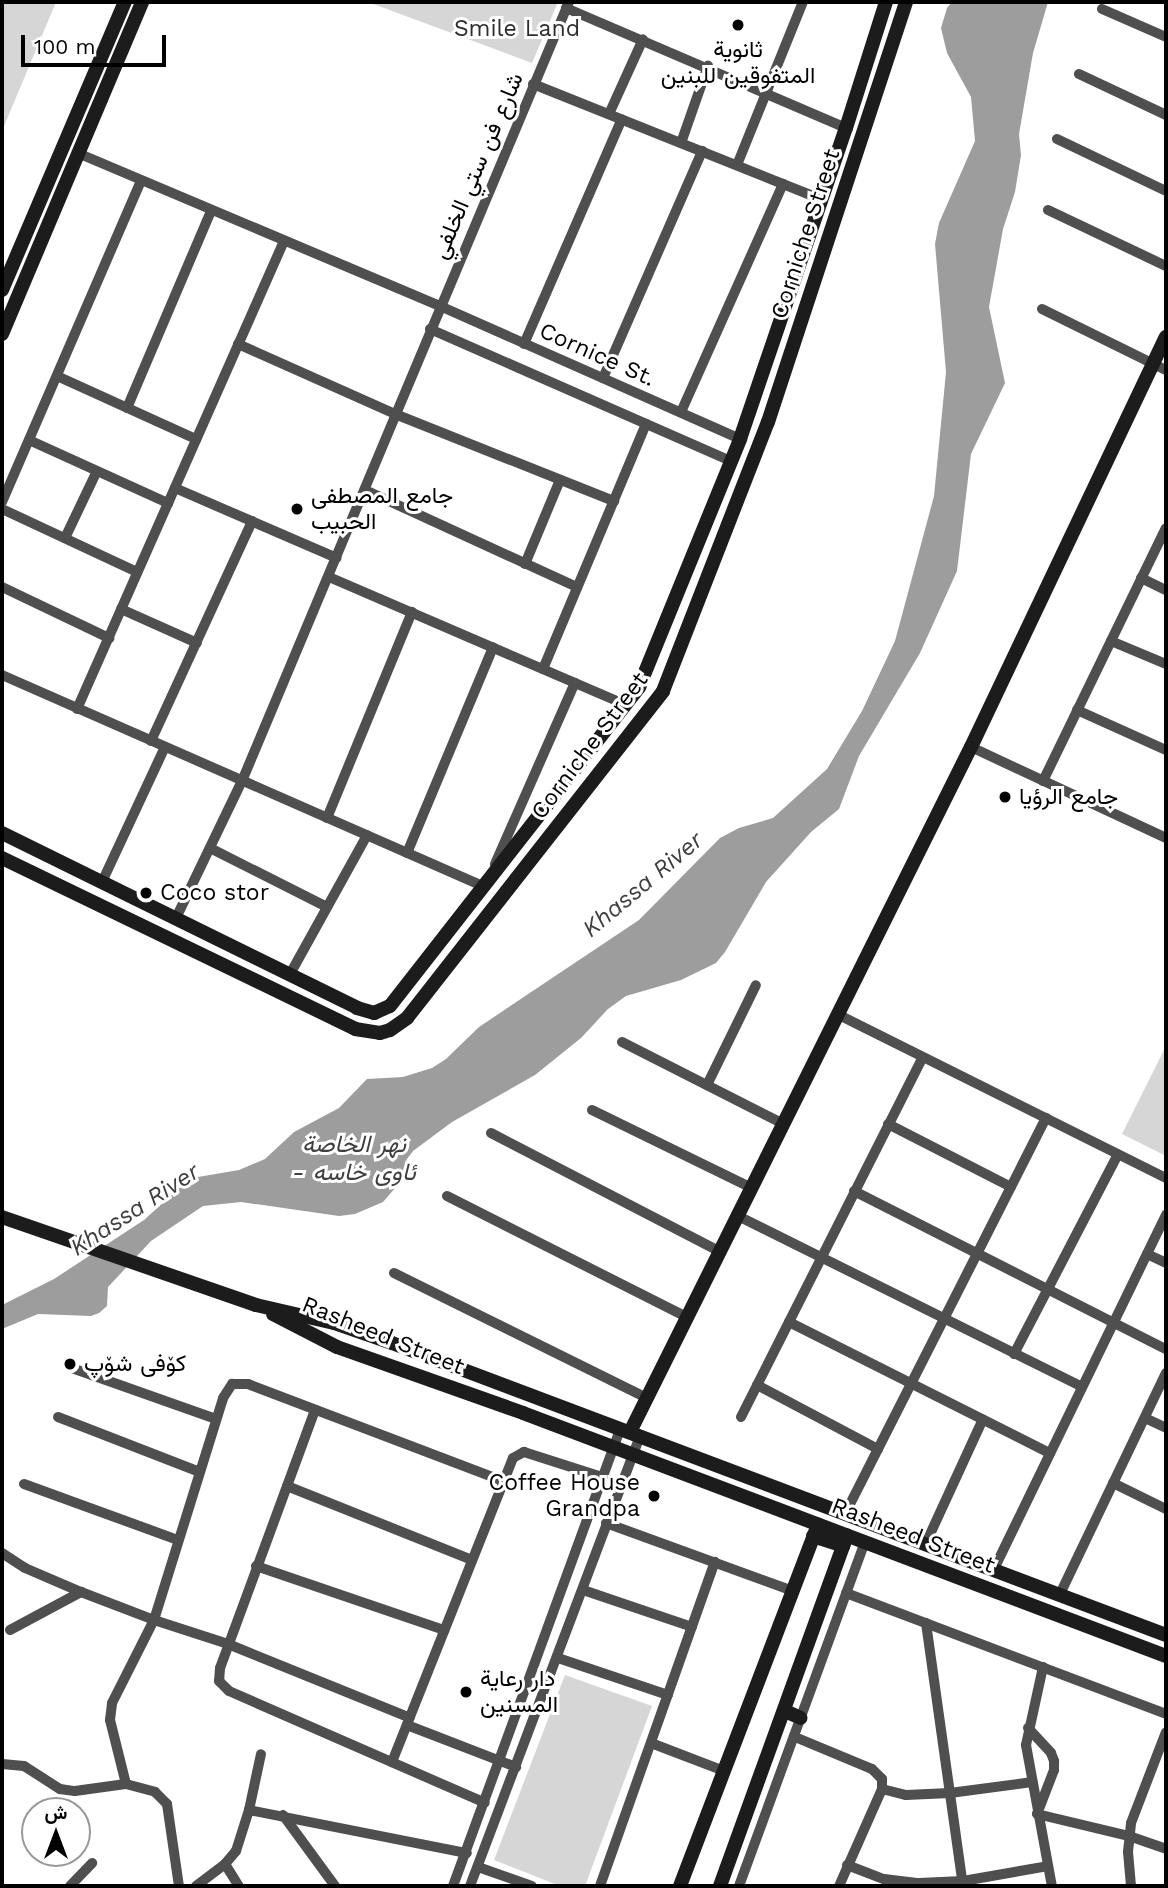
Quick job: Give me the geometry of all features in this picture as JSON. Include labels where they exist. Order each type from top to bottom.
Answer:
[{"type":"main road","points":[[2,290],[125,2]]},
{"type":"main road","points":[[2,334],[142,2]]},
{"type":"main road","name":"Corniche Street","points":[[2,833],[356,1008],[374,1013],[385,1010],[485,887],[639,687],[740,439],[886,2]]},
{"type":"main road","name":"Corniche Street","points":[[2,858],[355,1029],[369,1033],[390,1030],[407,1018],[663,691],[768,422],[906,2]]},
{"type":"main road","points":[[93,75],[110,81]]},
{"type":"main road","points":[[787,298],[808,304]]},
{"type":"main road","points":[[630,1432],[750,1186],[839,1015],[1160,367],[1166,337]]},
{"type":"main road","points":[[666,622],[687,629]]},
{"type":"main road","points":[[25,869],[36,850]]},
{"type":"main road","points":[[6,1216],[63,1239],[256,1305]]},
{"type":"main road","name":"Rasheed Street","points":[[256,1305],[334,1324],[845,1512],[1166,1635]]},
{"type":"main road","name":"Rasheed Street","points":[[256,1305],[337,1347],[632,1454],[845,1541],[864,1541],[1166,1656]]},
{"type":"main road","points":[[680,1886],[816,1530]]},
{"type":"main road","points":[[720,1886],[845,1541]]},
{"type":"main road","points":[[1092,1628],[1099,1609]]},
{"type":"main road","points":[[785,1711],[801,1718]]},
{"type":"street","points":[[737,165],[803,2]]},
{"type":"street","points":[[568,5],[846,128]]},
{"type":"street","name":"شارع فن ستي الخلفي","points":[[176,918],[242,781],[568,5]]},
{"type":"street","points":[[1102,9],[1166,37]]},
{"type":"street","points":[[609,114],[643,39]]},
{"type":"street","points":[[681,143],[708,66]]},
{"type":"street","points":[[1079,74],[1166,115]]},
{"type":"street","points":[[533,84],[820,199]]},
{"type":"street","points":[[524,344],[622,120]]},
{"type":"street","points":[[1057,139],[1166,191]]},
{"type":"street","points":[[603,378],[702,151]]},
{"type":"street","name":"Cornice St.","points":[[80,154],[440,306],[740,439]]},
{"type":"street","points":[[2,502],[141,181]]},
{"type":"street","points":[[681,412],[783,184]]},
{"type":"street","points":[[1048,210],[1166,266]]},
{"type":"street","points":[[127,408],[211,211]]},
{"type":"street","points":[[77,709],[284,241]]},
{"type":"street","points":[[1042,309],[1160,367]]},
{"type":"street","points":[[430,329],[731,461]]},
{"type":"street","points":[[238,344],[396,414],[614,501]]},
{"type":"street","points":[[57,376],[196,439]]},
{"type":"street","points":[[543,669],[646,424]]},
{"type":"street","points":[[29,440],[168,503]]},
{"type":"street","points":[[2,470],[14,475]]},
{"type":"street","points":[[65,538],[97,471]]},
{"type":"street","points":[[526,564],[561,480]]},
{"type":"street","points":[[175,488],[337,558]]},
{"type":"street","points":[[365,490],[577,587]]},
{"type":"street","points":[[2,509],[138,572]]},
{"type":"street","points":[[151,741],[252,521]]},
{"type":"street","points":[[1043,781],[1166,527]]},
{"type":"street","points":[[329,577],[626,705]]},
{"type":"street","points":[[1141,578],[1166,590]]},
{"type":"street","points":[[2,587],[109,638]]},
{"type":"street","points":[[121,609],[197,643]]},
{"type":"street","points":[[327,818],[412,612]]},
{"type":"street","points":[[1111,641],[1166,664]]},
{"type":"street","points":[[407,853],[493,647]]},
{"type":"street","points":[[2,675],[485,887],[575,683]]},
{"type":"street","points":[[1077,710],[1166,750]]},
{"type":"street","points":[[102,882],[165,747]]},
{"type":"street","points":[[971,747],[1166,838]]},
{"type":"street","points":[[289,976],[367,835]]},
{"type":"street","points":[[210,848],[327,907]]},
{"type":"street","points":[[708,1085],[756,985]]},
{"type":"street","points":[[839,1015],[1166,1178]]},
{"type":"street","points":[[622,1042],[782,1123]]},
{"type":"street","points":[[741,1417],[922,1057]]},
{"type":"street","points":[[592,1110],[750,1186]]},
{"type":"street","points":[[845,1512],[1046,1118]]},
{"type":"street","points":[[888,1124],[1011,1187]]},
{"type":"street","points":[[491,1133],[719,1251]]},
{"type":"street","points":[[1014,1354],[1118,1154]]},
{"type":"street","points":[[854,1191],[1166,1349]]},
{"type":"street","points":[[447,1196],[687,1317]]},
{"type":"street","points":[[994,1569],[1166,1214]]},
{"type":"street","points":[[736,1215],[1082,1387]]},
{"type":"street","points":[[1147,1254],[1166,1263]]},
{"type":"street","points":[[394,1273],[647,1398]]},
{"type":"street","points":[[789,1322],[1050,1453]]},
{"type":"street","points":[[69,1367],[216,1419]]},
{"type":"street","points":[[1060,1594],[1166,1373]]},
{"type":"street","points":[[126,1784],[110,1720],[112,1703],[154,1620],[226,1390],[240,1382],[505,1481]]},
{"type":"street","points":[[757,1385],[878,1449]]},
{"type":"street","points":[[315,1410],[228,1644],[218,1675],[223,1687],[485,1803]]},
{"type":"street","points":[[58,1417],[200,1472]]},
{"type":"street","points":[[1145,1418],[1166,1428]]},
{"type":"street","points":[[926,1543],[983,1419]]},
{"type":"street","points":[[453,1886],[613,1447],[630,1432]]},
{"type":"street","points":[[470,1886],[558,1658],[632,1454],[630,1432]]},
{"type":"street","points":[[392,1762],[513,1458],[524,1452],[602,1477]]},
{"type":"street","points":[[1113,1483],[1166,1510]]},
{"type":"street","points":[[24,1484],[178,1540]]},
{"type":"street","points":[[287,1486],[472,1560]]},
{"type":"street","points":[[606,1523],[793,1591]]},
{"type":"street","points":[[584,1528],[603,1535]]},
{"type":"street","points":[[738,1886],[795,1737],[864,1541]]},
{"type":"street","points":[[2,1553],[25,1568],[81,1592],[228,1644],[516,1766]]},
{"type":"street","points":[[600,1886],[715,1562]]},
{"type":"street","points":[[256,1566],[444,1630]]},
{"type":"street","points":[[583,1590],[692,1628]]},
{"type":"street","points":[[10,1630],[81,1592]]},
{"type":"street","points":[[846,1593],[1166,1714]]},
{"type":"street","points":[[926,1623],[963,1884]]},
{"type":"street","points":[[558,1658],[668,1695]]},
{"type":"street","points":[[1043,1667],[1028,1728],[1032,1782],[1052,1886]]},
{"type":"street","points":[[1028,1728],[1051,1753],[1054,1761],[1054,1770],[1037,1814]]},
{"type":"street","points":[[1131,1886],[1129,1836],[1134,1812],[1166,1732]]},
{"type":"street","points":[[795,1737],[876,1771],[882,1779],[882,1789],[839,1886]]},
{"type":"street","points":[[650,1743],[724,1771]]},
{"type":"street","points":[[196,1886],[225,1864],[236,1851],[249,1810],[261,1754]]},
{"type":"street","points":[[2,1764],[24,1766],[60,1789],[75,1791],[126,1784],[155,1792],[167,1804],[180,1886]]},
{"type":"street","points":[[882,1789],[906,1795],[950,1793],[1032,1782]]},
{"type":"street","points":[[249,1810],[467,1853]]},
{"type":"street","points":[[1037,1814],[1129,1836],[1166,1849]]},
{"type":"street","points":[[283,1815],[335,1886]]},
{"type":"street","points":[[70,1886],[92,1863]]},
{"type":"street","points":[[225,1864],[239,1886]]},
{"type":"street","points":[[848,1865],[865,1874],[899,1882],[963,1884],[1048,1866]]},
{"type":"street","points":[[478,1867],[532,1886]]},
{"type":"green space","points":[[2,2],[56,2],[2,131]]},
{"type":"green space","name":"Smile Land","points":[[368,2],[558,2],[532,63]]},
{"type":"green space","points":[[1166,1046],[1166,1156],[1122,1134]]},
{"type":"green space","points":[[565,1675],[652,1706],[585,1886],[560,1886],[494,1860]]},
{"type":"water","name":"نهر الخاصة - ئاوی خاسە","points":[[952,2],[1048,2],[1033,53],[1019,134],[1021,155],[1015,192],[1003,229],[989,307],[1005,383],[971,454],[957,571],[920,653],[859,756],[839,809],[811,832],[766,882],[716,963],[681,980],[626,996],[608,1009],[581,1038],[535,1075],[452,1122],[413,1151],[407,1159],[402,1180],[383,1202],[355,1214],[339,1216],[241,1202],[203,1206],[151,1241],[108,1287],[107,1306],[99,1313],[91,1316],[38,1314],[2,1329],[2,1305],[54,1279],[144,1220],[185,1183],[198,1177],[239,1170],[265,1159],[294,1132],[339,1108],[367,1079],[403,1077],[432,1068],[446,1059],[479,1027],[639,920],[720,838],[739,828],[773,818],[827,769],[862,711],[895,641],[934,496],[946,372],[935,244],[939,223],[975,141],[971,97],[947,53],[941,28],[947,8]]},
{"type":"place","name":"ثانوية المتفوقين للبنين","points":[[738,25]]},
{"type":"place","name":"جامع المصطفى الحبيب","points":[[297,509]]},
{"type":"place","name":"جامع الرؤيا","points":[[1005,797]]},
{"type":"place","name":"Coco stor","points":[[146,893]]},
{"type":"place","name":"کۆفی شۆپ","points":[[70,1364]]},
{"type":"place","name":"Coffee House Grandpa","points":[[654,1496]]},
{"type":"place","name":"دار رعاية المسنين","points":[[466,1692]]},
{"type":"water label","name":"Khassa River","points":[[643,885]]},
{"type":"water label","name":"Khassa River","points":[[135,1210]]}]
